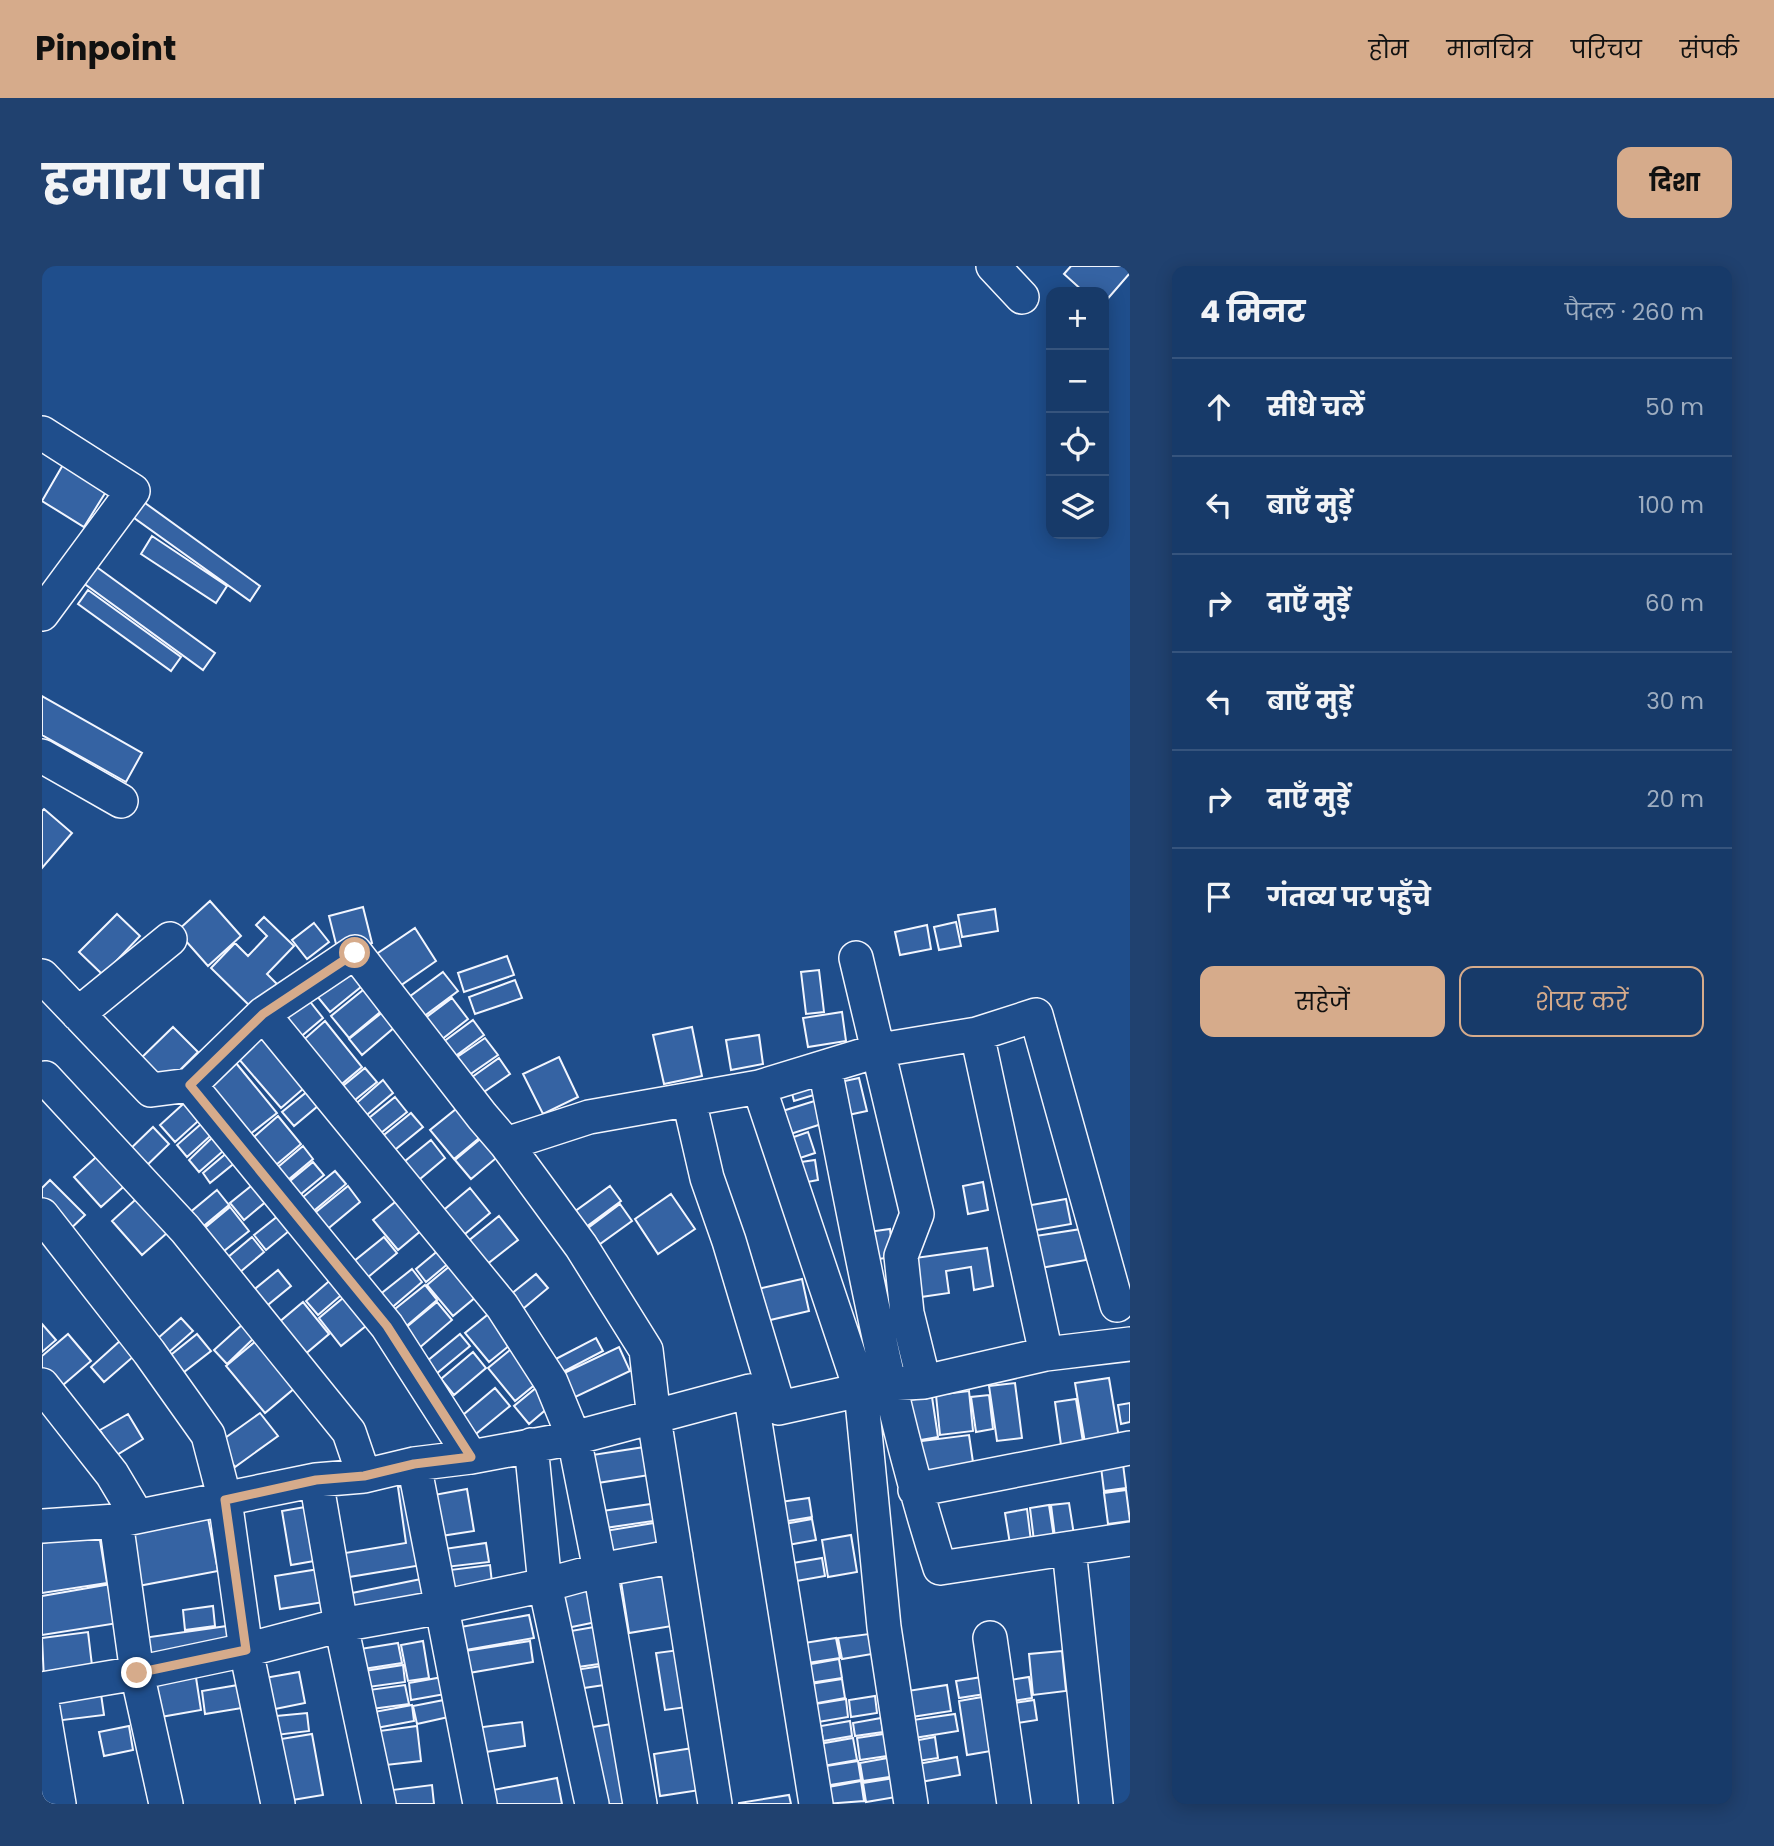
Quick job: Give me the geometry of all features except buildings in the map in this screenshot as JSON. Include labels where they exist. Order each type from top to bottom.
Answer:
[{"type":"street","points":[[993,266],[1022,297]]},
{"type":"street","points":[[42,433],[133,491],[42,614]]},
{"type":"street","points":[[42,756],[121,801]]},
{"type":"street","points":[[78,1014],[170,939]]},
{"type":"street","points":[[42,976],[151,1090],[190,1085],[263,1014],[355,953],[506,1144],[581,1246],[646,1350],[654,1418],[715,1804]]},
{"type":"street","points":[[856,958],[917,1214],[901,1256],[907,1313],[924,1382]]},
{"type":"street","points":[[263,1014],[502,1306],[551,1382],[574,1438],[600,1570],[640,1804]]},
{"type":"street","points":[[506,1144],[589,1117],[759,1087],[880,1051],[977,1034],[1036,1015],[1117,1305]]},
{"type":"street","points":[[977,1034],[1046,1354]]},
{"type":"street","points":[[825,1069],[875,1388],[884,1627],[911,1804]]},
{"type":"street","points":[[42,1080],[45,1078],[185,1229],[349,1432],[364,1476]]},
{"type":"street","points":[[190,1085],[387,1326],[471,1457]]},
{"type":"street","points":[[759,1087],[915,1490],[940,1568],[1130,1539]]},
{"type":"street","points":[[689,1100],[707,1178],[729,1241],[779,1408]]},
{"type":"street","points":[[42,1215],[149,1352],[208,1435],[225,1500],[246,1650],[278,1804]]},
{"type":"street","points":[[42,1525],[126,1518],[316,1480],[364,1476],[414,1464],[471,1457],[574,1438],[750,1391],[779,1408],[875,1388],[924,1382],[1046,1354],[1130,1344]]},
{"type":"street","points":[[42,1385],[112,1474],[126,1518],[137,1673],[166,1804]]},
{"type":"street","points":[[750,1391],[816,1804]]},
{"type":"street","points":[[531,1445],[545,1586],[593,1804]]},
{"type":"street","points":[[915,1490],[1130,1448]]},
{"type":"street","points":[[414,1464],[480,1804]]},
{"type":"street","points":[[316,1480],[341,1625],[379,1804]]},
{"type":"street","points":[[1069,1549],[1096,1804]]},
{"type":"street","points":[[42,1689],[137,1673],[246,1650],[341,1625],[545,1586],[600,1570],[676,1556]]},
{"type":"street","points":[[990,1638],[1014,1804]]},
{"type":"street","points":[[42,1703],[51,1786]]},
{"type":"route","points":[[137,1673],[246,1650],[225,1500],[316,1480],[364,1476],[414,1464],[471,1457],[387,1326],[190,1085],[263,1014],[355,953]]}]
